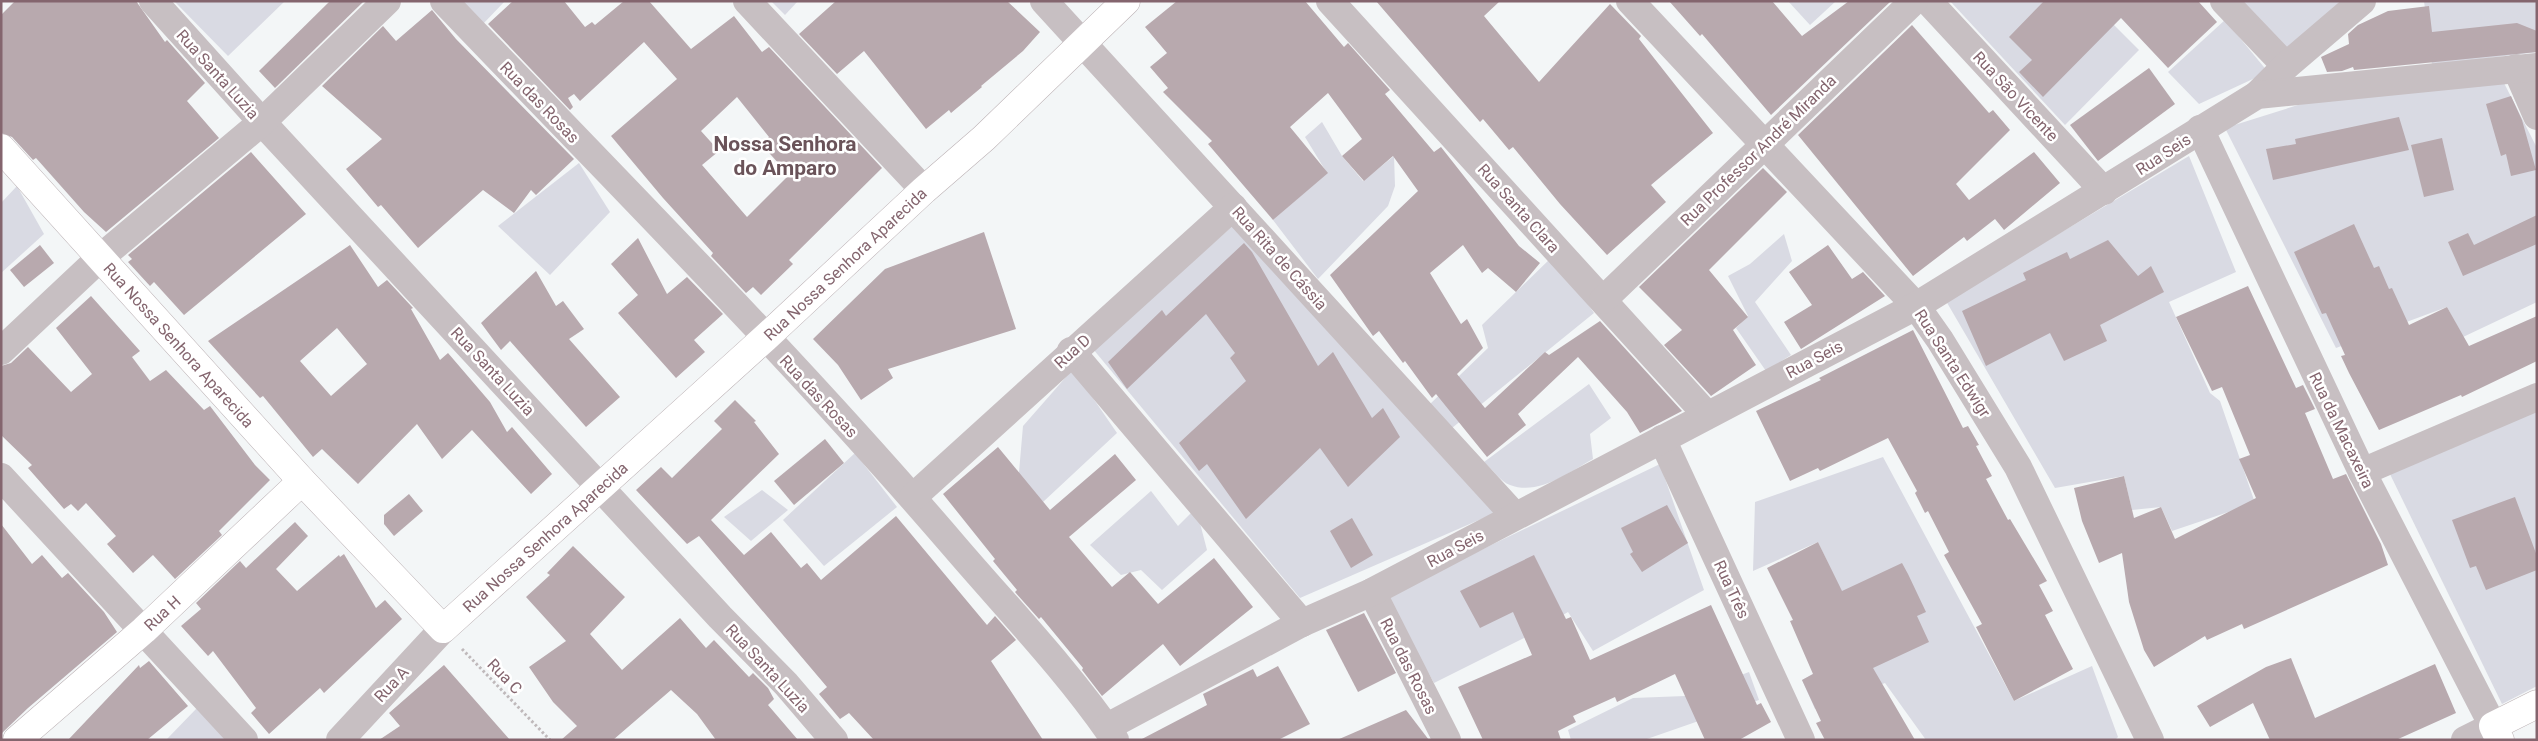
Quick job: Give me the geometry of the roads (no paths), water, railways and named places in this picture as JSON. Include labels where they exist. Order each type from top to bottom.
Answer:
[{"type":"main road","name":"Rua Nossa Senhora Aparecida","points":[[1,148],[302,481],[443,629],[765,338],[924,190],[984,138],[1126,1]]},
{"type":"main road","name":"Rua H","points":[[17,740],[144,630],[302,481]]},
{"type":"main road","points":[[2496,733],[2537,704]]},
{"type":"street","name":"Rua Santa Luzia","points":[[153,1],[262,122],[720,617],[786,684],[834,740]]},
{"type":"street","points":[[1,351],[100,258],[262,122],[387,1]]},
{"type":"street","name":"Rua das Rosas","points":[[444,1],[765,338],[912,497],[1054,662],[1111,734]]},
{"type":"street","points":[[747,1],[924,190]]},
{"type":"street","name":"Rua Rita de Cássia","points":[[1044,1],[1516,516]]},
{"type":"street","name":"Rua Santa Clara","points":[[1330,1],[1707,415]]},
{"type":"street","name":"Rua Santa Edwigr","points":[[1630,1],[1916,306],[1940,340],[2018,467],[2150,740]]},
{"type":"street","name":"Rua Professor André Miranda","points":[[1603,300],[1914,1]]},
{"type":"street","name":"Rua São Vicente","points":[[1928,1],[2104,191]]},
{"type":"street","points":[[2224,1],[2286,66]]},
{"type":"street","points":[[2257,95],[2286,66],[2362,1]]},
{"type":"street","points":[[2526,68],[2537,116]]},
{"type":"street","name":"Rua Seis","points":[[1111,734],[1302,623],[1372,592],[1916,306],[2257,95],[2526,68]]},
{"type":"street","name":"Rua da Macaxeira","points":[[2200,129],[2362,472],[2496,733]]},
{"type":"street","name":"Rua D","points":[[912,497],[1071,351],[1233,207]]},
{"type":"street","points":[[1071,351],[1302,623]]},
{"type":"street","points":[[2362,472],[2537,397]]},
{"type":"street","name":"Rua Três","points":[[1662,438],[1801,740]]},
{"type":"street","points":[[1,478],[244,740]]},
{"type":"street","name":"Rua das Rosas","points":[[1372,592],[1447,740]]},
{"type":"street","name":"Rua A","points":[[340,740],[443,629]]},
{"type":"street","points":[[2465,740],[2496,733]]},
{"type":"district","name":"Nossa Senhora do Amparo","points":[[785,156]]}]
